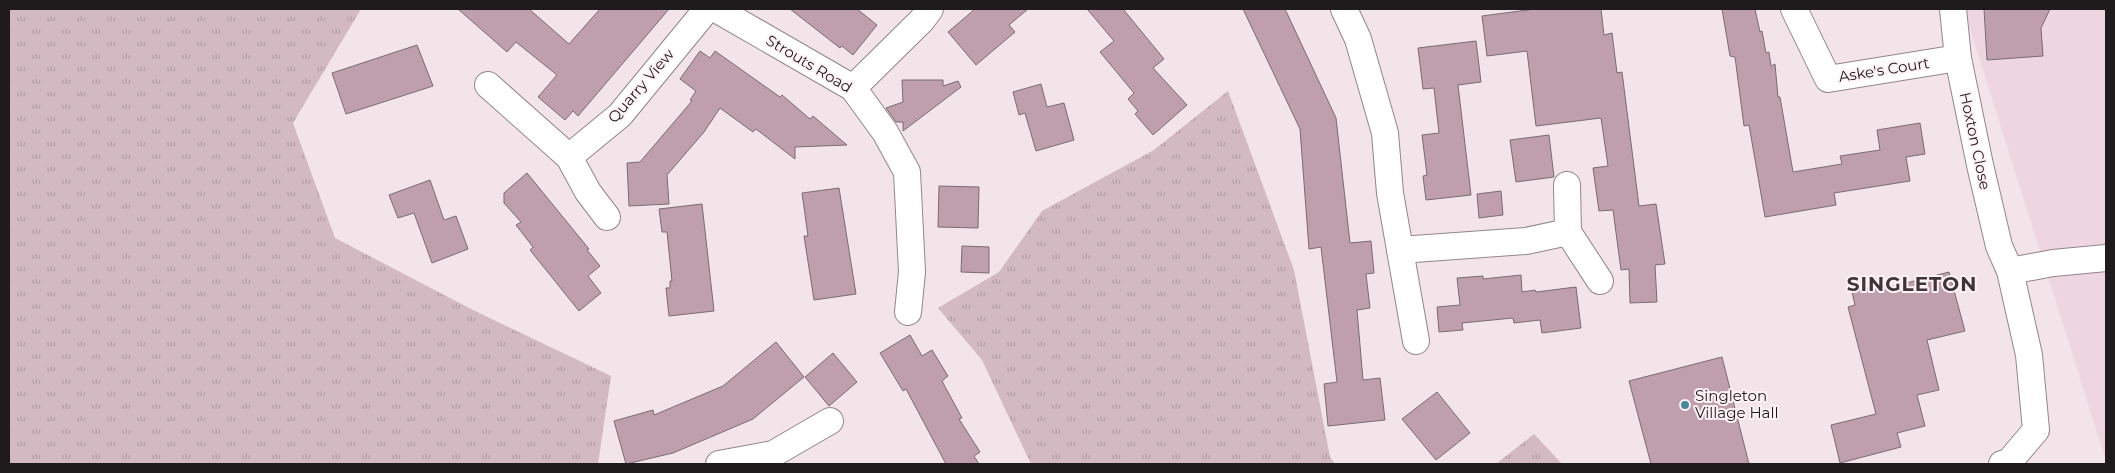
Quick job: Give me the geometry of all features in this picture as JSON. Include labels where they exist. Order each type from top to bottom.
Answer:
[{"type":"street","name":"Quarry View","points":[[569,157],[620,115],[707,9]]},
{"type":"street","name":"Strouts Road","points":[[716,9],[853,88],[885,132],[907,172],[912,272],[908,312]]},
{"type":"street","points":[[853,88],[922,20],[930,9]]},
{"type":"street","points":[[1344,9],[1358,39],[1385,133],[1390,193],[1416,341]]},
{"type":"street","name":"Aske's Court","points":[[1794,9],[1828,79],[1958,58]]},
{"type":"street","name":"Hoxton Close","points":[[1953,9],[1958,58],[1999,246],[2010,272],[2029,355],[2036,430],[2009,462],[2002,464]]},
{"type":"street","points":[[488,85],[569,157],[588,192],[607,217]]},
{"type":"street","points":[[1567,185],[1568,232],[1600,281]]},
{"type":"street","points":[[1400,250],[1526,241],[1568,232]]},
{"type":"street","points":[[2010,272],[2054,263],[2106,258]]},
{"type":"street","points":[[719,464],[773,454],[830,422]]},
{"type":"shaded area","points":[[1965,9],[2106,9],[2106,461],[1966,16]]},
{"type":"green space","points":[[9,9],[361,9],[293,123],[335,238],[471,309],[611,376],[598,464],[9,464]]},
{"type":"green space","points":[[1228,91],[1294,270],[1330,457],[1335,464],[1031,464],[982,360],[938,308],[999,272],[1042,211],[1154,150]]},
{"type":"green space","points":[[1534,434],[1562,464],[1496,464]]},
{"type":"building","points":[[458,9],[529,9],[569,44],[600,9],[669,9],[578,116],[573,111],[565,120],[538,97],[557,75],[516,42],[507,52]]},
{"type":"building","points":[[790,9],[857,9],[877,25],[853,55],[842,46],[840,48]]},
{"type":"building","points":[[975,9],[1028,9],[1009,25],[1015,32],[976,65],[948,32]]},
{"type":"building","points":[[1087,9],[1123,9],[1164,59],[1153,68],[1187,105],[1153,135],[1135,114],[1138,111],[1128,99],[1134,93],[1100,52],[1114,41]]},
{"type":"building","points":[[1243,9],[1285,9],[1336,118],[1350,243],[1371,241],[1374,273],[1366,274],[1370,308],[1357,310],[1363,380],[1380,378],[1385,420],[1328,426],[1324,384],[1337,382],[1321,247],[1309,249],[1300,129]]},
{"type":"building","points":[[1535,9],[1601,9],[1604,35],[1612,33],[1617,73],[1622,72],[1639,206],[1656,204],[1665,264],[1655,265],[1657,302],[1630,303],[1629,269],[1621,270],[1613,210],[1599,211],[1593,168],[1608,166],[1601,118],[1536,126],[1527,51],[1487,56],[1482,16]]},
{"type":"building","points":[[1722,9],[1755,9],[1766,53],[1769,52],[1771,66],[1775,64],[1778,97],[1780,97],[1793,172],[1842,164],[1840,156],[1880,150],[1877,130],[1920,123],[1925,154],[1906,157],[1910,181],[1834,193],[1836,205],[1765,217],[1749,125],[1744,126],[1735,57],[1730,56]]},
{"type":"building","points":[[1984,9],[2050,9],[2041,28],[2043,56],[1987,60]]},
{"type":"building","points":[[1476,41],[1481,82],[1458,85],[1471,195],[1426,200],[1423,176],[1427,175],[1422,135],[1439,133],[1434,88],[1423,89],[1418,48]]},
{"type":"building","points":[[417,45],[433,86],[346,114],[332,73]]},
{"type":"building","points":[[700,51],[710,58],[715,51],[780,97],[782,95],[810,119],[813,116],[847,145],[795,147],[795,159],[756,129],[753,132],[720,108],[704,132],[667,175],[669,204],[629,206],[627,163],[640,162],[692,101],[690,100],[696,91],[680,79]]},
{"type":"building","points":[[902,80],[943,80],[943,86],[958,81],[961,87],[903,131],[903,122],[896,122],[886,108],[903,102]]},
{"type":"building","points":[[1041,84],[1047,107],[1064,103],[1074,140],[1036,151],[1025,113],[1019,115],[1013,92]]},
{"type":"building","points":[[1549,135],[1554,177],[1516,182],[1510,140]]},
{"type":"building","points":[[527,173],[589,249],[587,250],[600,266],[588,276],[601,293],[579,311],[530,250],[533,247],[516,225],[521,222],[504,203],[504,193]]},
{"type":"building","points":[[430,180],[444,220],[456,216],[468,249],[432,263],[414,213],[398,218],[389,195]]},
{"type":"building","points":[[939,186],[979,187],[978,228],[938,227]]},
{"type":"building","points":[[839,188],[856,294],[814,300],[804,236],[808,236],[802,193]]},
{"type":"building","points":[[1501,191],[1503,215],[1479,218],[1477,194]]},
{"type":"building","points":[[702,204],[714,311],[669,316],[666,288],[670,288],[670,281],[672,281],[667,232],[662,232],[659,209]]},
{"type":"building","points":[[962,246],[989,247],[989,273],[961,272]]},
{"type":"building","points":[[1949,272],[1965,331],[1927,340],[1939,390],[1917,395],[1925,426],[1897,433],[1901,447],[1840,463],[1831,425],[1876,414],[1848,307],[1855,305],[1852,292],[1890,282],[1891,287]]},
{"type":"building","points":[[1521,275],[1522,292],[1576,287],[1581,328],[1542,333],[1540,320],[1514,323],[1513,318],[1462,323],[1463,330],[1439,332],[1437,307],[1460,305],[1457,278],[1483,276],[1483,279]]},
{"type":"building","points":[[910,335],[922,356],[932,350],[948,376],[942,381],[962,418],[959,419],[980,452],[974,456],[979,464],[946,464],[906,389],[903,391],[880,353]]},
{"type":"building","points":[[776,342],[804,377],[753,419],[673,453],[626,464],[614,421],[653,410],[654,415],[723,386]]},
{"type":"building","points":[[833,353],[857,382],[829,406],[805,377]]},
{"type":"building","name":"Singleton Village Hall","points":[[1722,357],[1749,464],[1651,464],[1629,381]]},
{"type":"building","points":[[1437,392],[1470,433],[1436,460],[1402,419]]},
{"type":"place","name":"Singleton Village Hall","points":[[1685,405]]},
{"type":"district","name":"SINGLETON","points":[[1912,284]]}]
